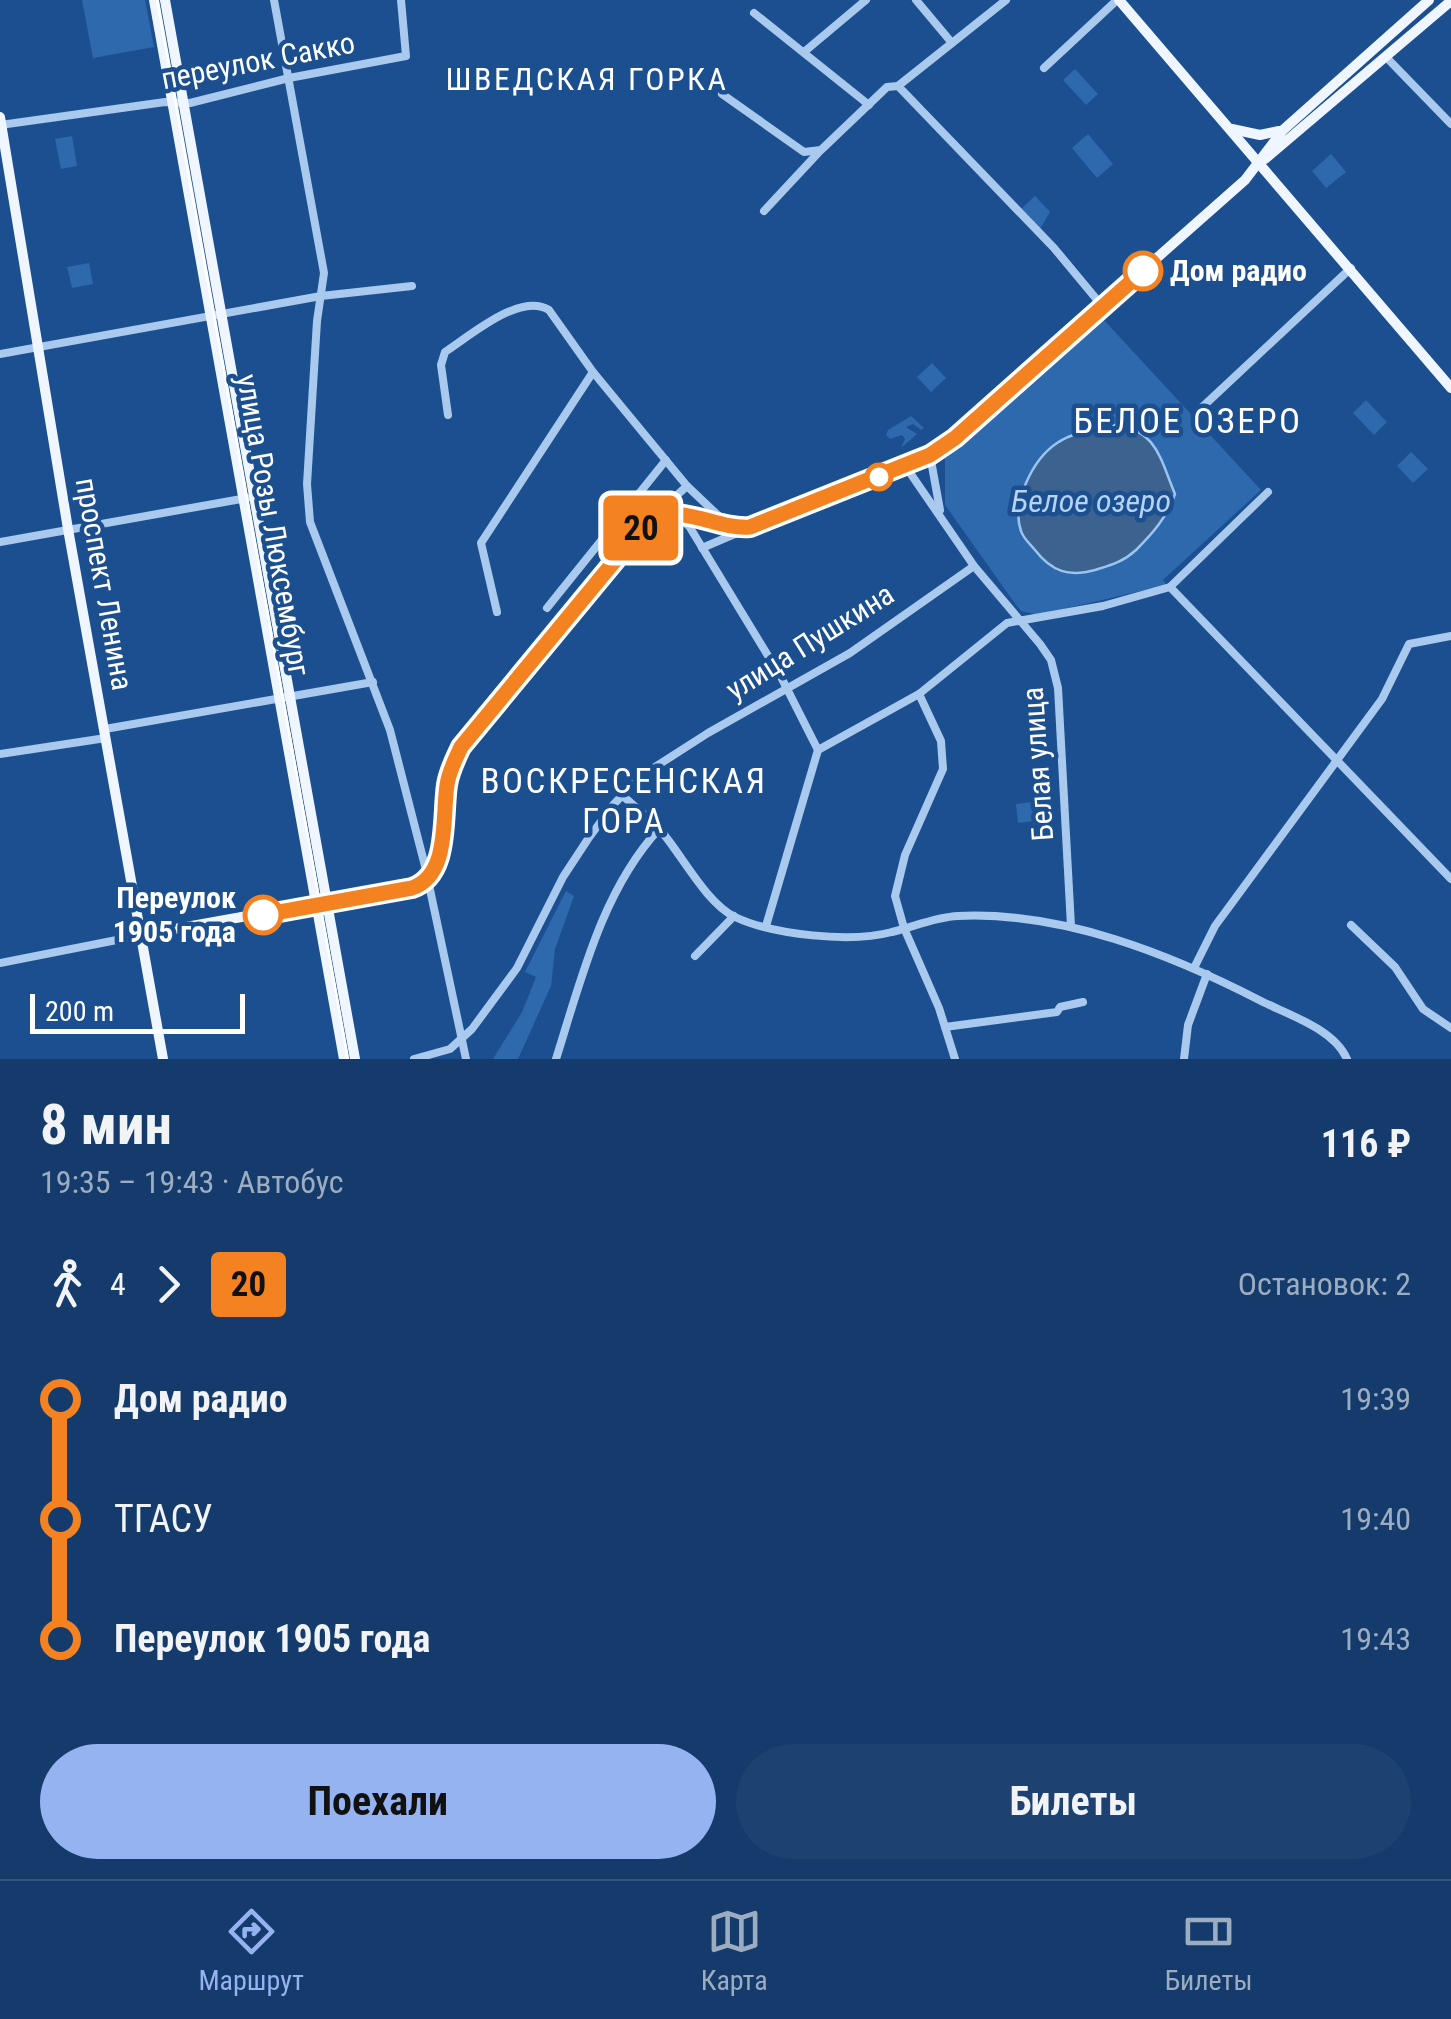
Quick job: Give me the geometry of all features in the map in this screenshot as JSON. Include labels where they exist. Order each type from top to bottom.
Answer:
[{"type":"main road","name":"улица Розы Люксембург","points":[[154,0],[178,102]]},
{"type":"main road","name":"улица Розы Люксембург","points":[[165,0],[178,102],[283,698],[355,1059]]},
{"type":"main road","points":[[1118,0],[1451,388]]},
{"type":"main road","points":[[142,936],[412,888],[427,881],[438,857],[450,772],[461,747],[646,523],[666,514],[685,514],[732,527],[750,527],[930,455],[955,438],[1245,180],[1283,130],[1429,0]]},
{"type":"main road","points":[[1260,162],[1278,151],[1451,1]]},
{"type":"main road","name":"проспект Ленина","points":[[0,117],[68,530],[163,1059]]},
{"type":"main road","points":[[1231,129],[1260,135],[1283,130]]},
{"type":"main road","name":"улица Розы Люксембург","points":[[322,905],[344,1059]]},
{"type":"street","points":[[274,0],[324,273],[307,484],[310,522],[390,730],[466,1059]]},
{"type":"street","name":"переулок Сакко","points":[[1,125],[178,102],[406,56],[401,0]]},
{"type":"street","points":[[804,52],[866,0]]},
{"type":"street","points":[[931,0],[919,4],[952,43]]},
{"type":"street","points":[[764,211],[887,87],[898,86],[1006,0]]},
{"type":"street","points":[[1044,68],[1118,0]]},
{"type":"street","points":[[754,13],[869,104]]},
{"type":"street","points":[[1386,57],[1451,124]]},
{"type":"street","points":[[898,86],[1103,307]]},
{"type":"street","points":[[722,94],[804,152],[821,150]]},
{"type":"street","points":[[1197,412],[1351,268]]},
{"type":"street","points":[[0,354],[321,296],[412,286]]},
{"type":"street","points":[[448,415],[441,357],[522,305],[539,304],[549,310],[593,372],[687,486],[711,512],[732,527]]},
{"type":"street","points":[[497,612],[481,543],[593,372]]},
{"type":"street","points":[[930,455],[940,514]]},
{"type":"street","points":[[547,608],[666,460]]},
{"type":"street","points":[[906,467],[974,566]]},
{"type":"street","points":[[646,523],[687,486]]},
{"type":"street","points":[[818,750],[919,694],[1007,623],[1090,609],[1170,587],[1268,492]]},
{"type":"street","points":[[0,542],[249,498]]},
{"type":"street","points":[[666,514],[682,518],[702,548],[786,688],[818,750],[766,926]]},
{"type":"street","points":[[702,548],[750,527]]},
{"type":"street","name":"Белая улица","points":[[974,566],[1051,660],[1058,688],[1072,926]]},
{"type":"street","name":"улица Пушкина","points":[[462,1041],[517,968],[563,876],[622,795],[651,770],[850,653],[974,566]]},
{"type":"street","points":[[1170,587],[1451,879]]},
{"type":"street","points":[[1194,968],[1215,926],[1382,699],[1410,644],[1451,636]]},
{"type":"street","points":[[0,754],[373,682]]},
{"type":"street","points":[[919,694],[944,755],[942,769],[905,855],[895,896],[955,1059]]},
{"type":"street","points":[[622,795],[659,829],[717,903],[734,916],[766,926],[835,936],[877,935],[957,916],[1072,926],[1207,974],[1332,1038],[1348,1059]]},
{"type":"street","points":[[556,1059],[608,906],[659,829]]},
{"type":"street","points":[[695,956],[734,916]]},
{"type":"street","points":[[1350,925],[1395,967],[1423,1009],[1451,1028]]},
{"type":"street","points":[[0,962],[142,936]]},
{"type":"street","points":[[1184,1059],[1188,1024],[1207,974]]},
{"type":"street","points":[[945,1027],[1057,1012],[1060,1007],[1083,1002]]},
{"type":"street","points":[[414,1059],[442,1053],[462,1041]]},
{"type":"shaded area","points":[[82,0],[145,0],[154,47],[93,58]]},
{"type":"shaded area","points":[[1075,69],[1098,94],[1086,105],[1063,80]]},
{"type":"shaded area","points":[[1088,134],[1113,164],[1097,178],[1072,148]]},
{"type":"shaded area","points":[[72,136],[77,166],[61,169],[55,139]]},
{"type":"shaded area","points":[[1331,154],[1346,172],[1326,188],[1312,171]]},
{"type":"shaded area","points":[[1035,196],[1050,212],[1040,229],[1021,209]]},
{"type":"shaded area","points":[[89,263],[93,284],[72,288],[67,267]]},
{"type":"shaded area","points":[[1103,319],[1261,490],[1163,580],[1166,584],[1038,615],[1021,611],[945,505],[945,458]]},
{"type":"shaded area","points":[[932,363],[946,378],[931,392],[917,377]]},
{"type":"shaded area","points":[[1366,400],[1387,422],[1374,435],[1353,413]]},
{"type":"shaded area","points":[[911,416],[924,428],[913,424],[906,427],[917,434],[901,448],[905,439],[902,435],[890,439],[886,435]]},
{"type":"shaded area","points":[[1411,452],[1428,469],[1413,483],[1397,466]]},
{"type":"shaded area","points":[[1049,800],[1051,819],[1018,823],[1016,804]]},
{"type":"shaded area","points":[[566,891],[574,896],[555,949],[551,986],[518,1059],[493,1059],[522,1012],[536,977],[525,972]]},
{"type":"water","name":"Белое озеро","points":[[1115,425],[1149,440],[1161,458],[1175,494],[1159,524],[1126,557],[1086,572],[1062,571],[1041,557],[1022,534],[1019,508],[1026,482],[1048,450],[1063,439]]},
{"type":"tram line","points":[[157,0],[348,1059]]},
{"type":"bus line","name":"20","points":[[263,915],[412,888],[427,881],[438,857],[446,788],[461,747],[637,531],[654,517],[685,514],[724,526],[750,527],[930,455],[955,438],[1143,271]]},
{"type":"place","name":"Дом радио","points":[[1143,271]]},
{"type":"place","name":"Переулок 1905 года","points":[[263,915]]},
{"type":"district","name":"ШВЕДСКАЯ ГОРКА","points":[[587,79]]},
{"type":"district","name":"БЕЛОЕ ОЗЕРО","points":[[1188,421]]},
{"type":"district","name":"ВОСКРЕСЕНСКАЯ ГОРА","points":[[624,801]]}]
